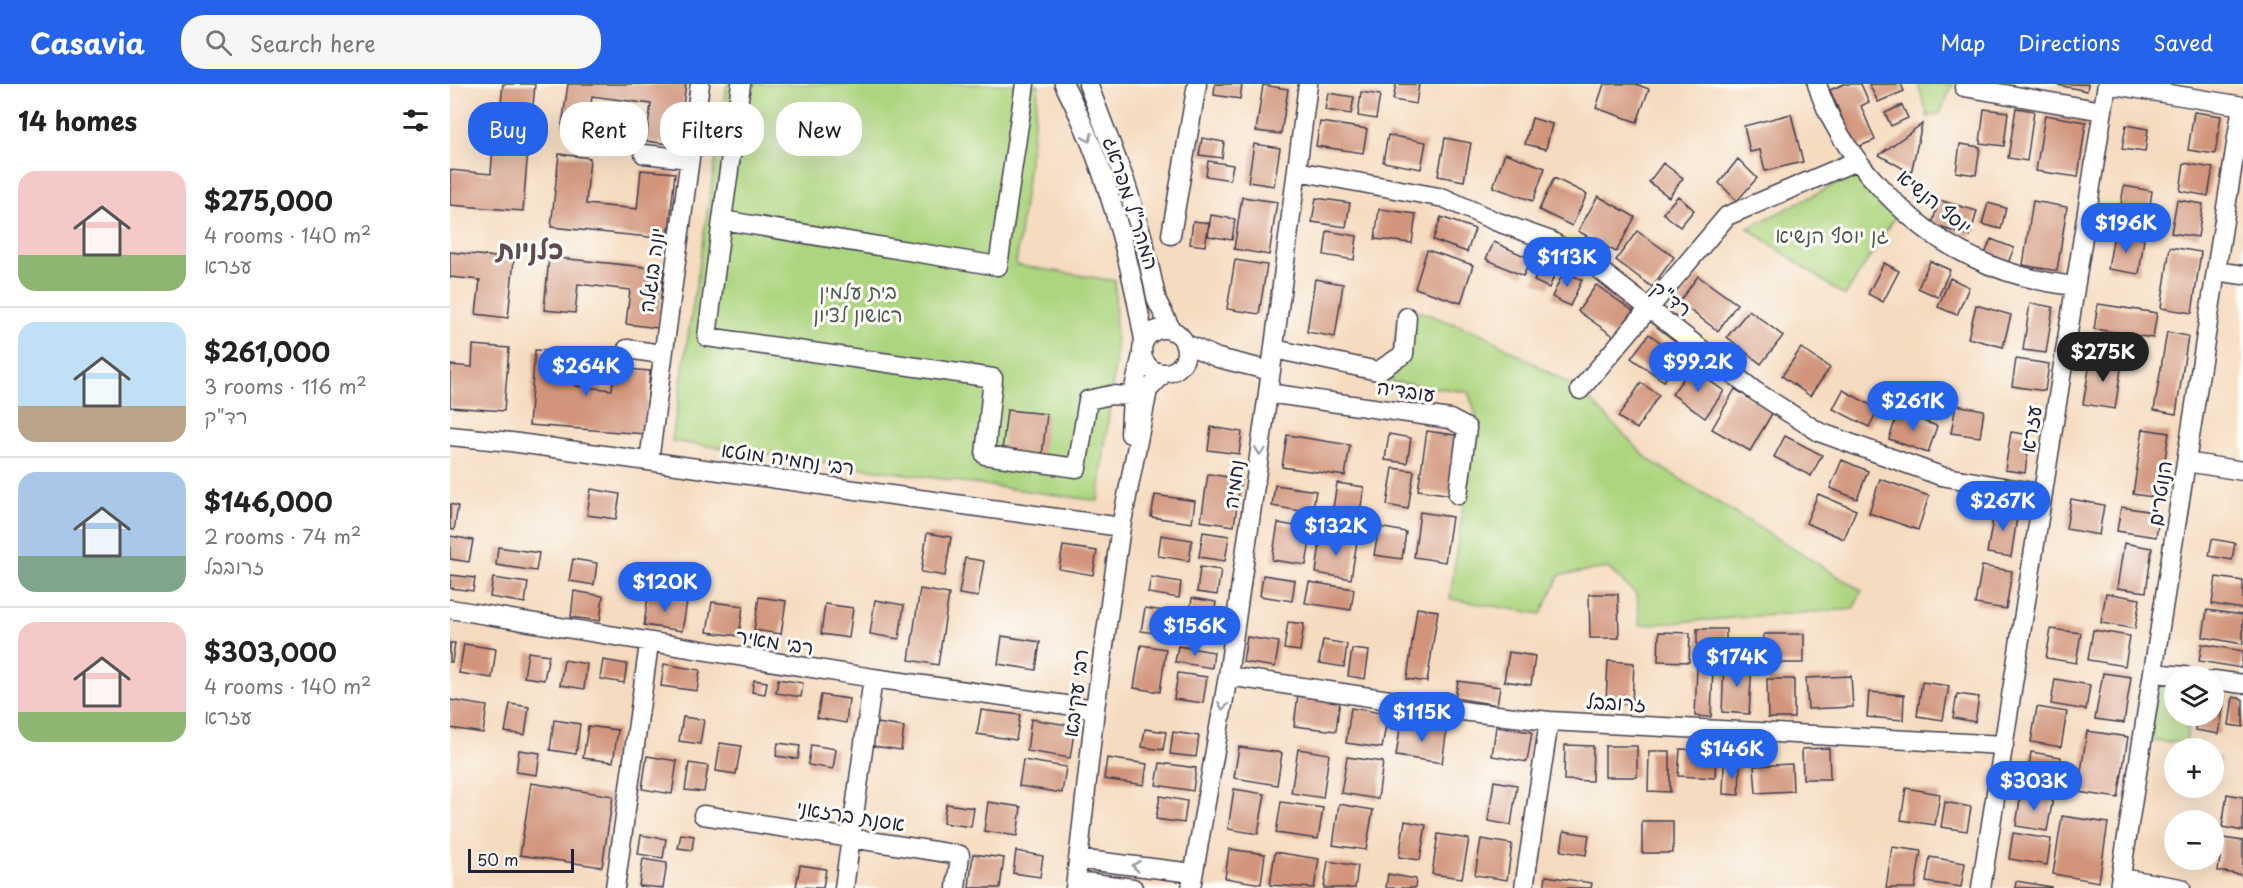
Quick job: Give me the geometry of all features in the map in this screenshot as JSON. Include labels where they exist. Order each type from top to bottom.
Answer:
[{"type":"street","name":"יונה בוגלה","points":[[648,461],[700,84]]},
{"type":"street","points":[[741,84],[707,337],[993,378],[985,455],[1077,468],[1088,400],[1111,395],[1132,396]]},
{"type":"street","points":[[722,220],[998,266],[1025,84]]},
{"type":"street","name":"המהר\"ל מפראג","points":[[1064,84],[1097,161],[1127,247],[1143,348],[1132,396],[1125,504]]},
{"type":"street","name":"המהר\"ל מפראג","points":[[1088,84],[1110,138],[1141,230],[1157,301],[1178,337]]},
{"type":"street","points":[[1171,234],[1197,84]]},
{"type":"street","name":"נחמיה","points":[[1192,880],[1228,676],[1269,393],[1308,84]]},
{"type":"street","name":"יוסף הנשיא","points":[[1817,84],[1829,117],[1856,161],[1909,213],[1957,249],[1995,267],[2035,280],[2075,286]]},
{"type":"street","points":[[2108,84],[2242,106]]},
{"type":"street","name":"עזרא","points":[[1981,888],[2108,84]]},
{"type":"street","points":[[1964,87],[2103,111]]},
{"type":"street","name":"הנוטרים","points":[[2120,883],[2242,106]]},
{"type":"street","points":[[648,154],[689,159]]},
{"type":"street","points":[[1580,390],[1727,216],[1856,161]]},
{"type":"street","name":"רד\"ק","points":[[1297,171],[1444,198],[1495,221],[1551,241],[1596,267],[1755,391],[1819,432],[1941,476],[2043,494]]},
{"type":"street","points":[[2216,271],[2243,275]]},
{"type":"street","points":[[1274,349],[1378,371],[1404,354],[1407,317]]},
{"type":"street","points":[[1164,373],[1150,368],[1143,348],[1155,331],[1178,337],[1218,358],[1271,371]]},
{"type":"street","points":[[1125,504],[1148,390],[1164,373],[1178,368],[1182,363],[1185,352],[1178,337]]},
{"type":"street","points":[[627,350],[662,354]]},
{"type":"street","points":[[1182,363],[1218,358]]},
{"type":"street","name":"עובדיה","points":[[1269,393],[1450,419],[1467,428],[1458,495]]},
{"type":"street","name":"רבי נחמיה מוטא","points":[[450,436],[648,461],[1120,527]]},
{"type":"street","points":[[2186,462],[2243,471]]},
{"type":"street","name":"רבי עקיבא","points":[[1075,885],[1095,709],[1125,504]]},
{"type":"street","name":"רבי מאיר","points":[[450,609],[649,644],[1095,709]]},
{"type":"street","points":[[615,888],[649,644]]},
{"type":"street","points":[[2153,673],[2164,674]]},
{"type":"street","name":"זרובבל","points":[[1228,676],[1470,712],[1549,721],[2004,745]]},
{"type":"street","points":[[844,888],[873,678]]},
{"type":"street","points":[[2224,681],[2243,684]]},
{"type":"street","points":[[1524,888],[1549,721]]},
{"type":"street","name":"אסנת ברזאני","points":[[703,815],[960,855],[956,888]]},
{"type":"street","points":[[1078,859],[1192,880]]},
{"type":"street","points":[[2120,883],[2181,888]]},
{"type":"street","points":[[1075,885],[1133,888]]},
{"type":"green space","name":"בית עלמין ראשון לציון","points":[[727,84],[1039,84],[1016,265],[1115,281],[1116,357],[1098,501],[672,441],[716,156],[764,156],[764,102],[724,102]]},
{"type":"green space","points":[[1918,84],[1953,84],[1940,113],[1928,117]]},
{"type":"green space","name":"גן יוסף הנשיא","points":[[1854,175],[1896,216],[1845,296],[1748,228]]},
{"type":"green space","points":[[1402,305],[1482,334],[1580,390],[1649,460],[1862,591],[1853,609],[1640,625],[1637,595],[1608,568],[1560,575],[1541,614],[1450,599],[1476,414],[1468,392],[1388,381]]},
{"type":"green space","points":[[2158,677],[2164,678],[2164,726],[2189,726],[2187,738],[2164,738],[2164,742],[2151,741]]},
{"type":"building","points":[[503,84],[535,84],[533,102],[501,102]]},
{"type":"building","points":[[568,84],[686,84],[683,102],[660,102],[660,143],[648,141],[651,104],[648,102],[592,96],[591,102],[565,102]]},
{"type":"building","points":[[1215,84],[1242,84],[1240,99],[1214,95]]},
{"type":"building","points":[[1396,84],[1419,84],[1416,104],[1393,100]]},
{"type":"building","points":[[1604,84],[1635,84],[1649,89],[1637,122],[1596,108]]},
{"type":"building","points":[[1844,84],[1861,84],[1869,102],[1861,106],[1875,140],[1855,148],[1830,90]]},
{"type":"building","points":[[1869,84],[1901,84],[1904,91],[1878,102]]},
{"type":"building","points":[[2053,84],[2088,84],[2087,91]]},
{"type":"building","points":[[1263,85],[1288,89],[1281,134],[1256,131]]},
{"type":"building","points":[[1361,92],[1380,95],[1376,119],[1358,116]]},
{"type":"building","points":[[1328,93],[1354,97],[1351,114],[1325,110]]},
{"type":"building","points":[[1902,105],[1908,118],[1891,126],[1885,113]]},
{"type":"building","points":[[2016,108],[2034,111],[2027,161],[2008,158]]},
{"type":"building","points":[[1984,109],[2008,112],[2004,146],[1980,143]]},
{"type":"building","points":[[2194,112],[2221,116],[2215,154],[2188,150]]},
{"type":"building","points":[[1791,114],[1803,162],[1765,171],[1760,150],[1750,152],[1744,126]]},
{"type":"building","points":[[2045,115],[2086,122],[2078,177],[2036,171]]},
{"type":"building","points":[[1532,118],[1552,124],[1546,149],[1525,144]]},
{"type":"building","points":[[1320,122],[1367,129],[1363,153],[1316,146]]},
{"type":"building","points":[[1922,124],[1911,173],[1879,155]]},
{"type":"building","points":[[2126,125],[2148,129],[2145,152],[2122,149]]},
{"type":"building","points":[[1388,135],[1426,142],[1421,169],[1383,162]]},
{"type":"building","points":[[1202,138],[1224,142],[1222,158],[1199,155]]},
{"type":"building","points":[[1445,138],[1471,143],[1464,181],[1438,176]]},
{"type":"building","points":[[1254,144],[1280,148],[1274,186],[1248,182]]},
{"type":"building","points":[[1960,144],[1980,147],[1976,175],[1956,172]]},
{"type":"building","points":[[1505,153],[1545,168],[1533,201],[1493,187]]},
{"type":"building","points":[[559,154],[560,156],[590,158],[586,204],[637,209],[641,170],[675,173],[668,239],[551,227]]},
{"type":"building","points":[[492,156],[527,156],[523,211],[450,205],[450,170],[491,174]]},
{"type":"building","points":[[1738,159],[1757,178],[1737,201],[1719,183]]},
{"type":"building","points":[[1208,161],[1233,165],[1230,180],[1206,176]]},
{"type":"building","points":[[1663,163],[1683,178],[1669,197],[1649,182]]},
{"type":"building","points":[[2184,163],[2213,168],[2208,196],[2180,191]]},
{"type":"building","points":[[1554,178],[1587,194],[1572,226],[1539,210]]},
{"type":"building","points":[[2124,186],[2152,191],[2147,225],[2118,221]]},
{"type":"building","points":[[1598,196],[1635,217],[1616,252],[1578,231]]},
{"type":"building","points":[[1678,196],[1694,210],[1680,227],[1663,213]]},
{"type":"building","points":[[1242,197],[1277,202],[1269,255],[1234,249]]},
{"type":"building","points":[[1316,198],[1350,203],[1346,227],[1312,222]]},
{"type":"building","points":[[1939,200],[1977,211],[1970,236],[1932,225]]},
{"type":"building","points":[[2177,200],[2203,204],[2198,237],[2171,233]]},
{"type":"building","points":[[2033,201],[2067,207],[2057,271],[2023,265]]},
{"type":"building","points":[[1988,203],[2006,208],[2001,229],[1982,224]]},
{"type":"building","points":[[1379,209],[1416,214],[1412,243],[1375,239]]},
{"type":"building","points":[[1211,215],[1235,219],[1232,240],[1208,236]]},
{"type":"building","points":[[1441,217],[1475,229],[1467,252],[1433,240]]},
{"type":"building","points":[[1193,221],[1209,223],[1205,246],[1190,244]]},
{"type":"building","points":[[1327,231],[1357,236],[1354,260],[1324,255]]},
{"type":"building","points":[[1637,231],[1674,257],[1652,287],[1616,260]]},
{"type":"building","points":[[2114,234],[2144,239],[2139,274],[2108,269]]},
{"type":"building","points":[[1991,239],[2014,248],[2008,263],[1985,254]]},
{"type":"building","points":[[1494,242],[1531,259],[1523,276],[1486,259]]},
{"type":"building","points":[[2170,247],[2201,252],[2192,313],[2161,308]]},
{"type":"building","points":[[1427,250],[1473,265],[1461,303],[1415,288]]},
{"type":"building","points":[[1547,251],[1562,258],[1549,288],[1534,281]]},
{"type":"building","points":[[450,252],[514,259],[508,318],[476,314],[480,280],[450,277]]},
{"type":"building","points":[[549,257],[664,269],[658,328],[626,324],[630,290],[578,284],[575,313],[544,310]]},
{"type":"building","points":[[1235,260],[1267,265],[1259,314],[1227,309]]},
{"type":"building","points":[[1930,261],[1950,270],[1938,297],[1918,288]]},
{"type":"building","points":[[1884,263],[1899,271],[1883,302],[1868,294]]},
{"type":"building","points":[[1564,271],[1582,280],[1570,306],[1552,297]]},
{"type":"building","points":[[1698,276],[1737,304],[1718,331],[1679,302]]},
{"type":"building","points":[[1950,278],[1969,287],[1957,315],[1938,307]]},
{"type":"building","points":[[1315,279],[1343,284],[1335,337],[1307,332]]},
{"type":"building","points":[[1596,285],[1633,311],[1615,337],[1578,311]]},
{"type":"building","points":[[2030,303],[2053,307],[2046,353],[2023,350]]},
{"type":"building","points":[[2098,304],[2157,313],[2153,338],[2094,329]]},
{"type":"building","points":[[1976,305],[2011,315],[2003,347],[1968,338]]},
{"type":"building","points":[[1749,310],[1783,336],[1761,364],[1727,337]]},
{"type":"building","points":[[2167,332],[2188,336],[2176,414],[2154,410]]},
{"type":"building","points":[[1649,334],[1681,357],[1664,381],[1631,358]]},
{"type":"building","points":[[2095,334],[2120,338],[2117,356],[2092,352]]},
{"type":"building","points":[[473,345],[509,348],[504,411],[450,407],[450,365],[472,367]]},
{"type":"building","points":[[1801,348],[1830,368],[1810,396],[1782,376]]},
{"type":"building","points":[[535,350],[579,353],[576,386],[612,390],[614,368],[650,371],[645,434],[529,425]]},
{"type":"building","points":[[2091,357],[2122,362],[2115,409],[2083,404]]},
{"type":"building","points":[[2016,359],[2049,364],[2045,391],[2012,386]]},
{"type":"building","points":[[1691,368],[1724,391],[1705,418],[1672,394]]},
{"type":"building","points":[[1641,383],[1659,395],[1637,429],[1618,417]]},
{"type":"building","points":[[1735,389],[1773,412],[1750,451],[1712,429]]},
{"type":"building","points":[[1843,390],[1878,409],[1869,427],[1833,409]]},
{"type":"building","points":[[1956,405],[1984,410],[1980,437],[1951,433]]},
{"type":"building","points":[[1007,410],[1047,414],[1042,456],[1002,451]]},
{"type":"building","points":[[1898,412],[1937,426],[1928,453],[1889,439]]},
{"type":"building","points":[[1211,427],[1242,432],[1239,454],[1208,450]]},
{"type":"building","points":[[2143,429],[2169,433],[2159,498],[2133,494]]},
{"type":"building","points":[[1427,431],[1461,436],[1452,495],[1418,490]]},
{"type":"building","points":[[2011,432],[2030,435],[2025,473],[2005,470]]},
{"type":"building","points":[[1389,434],[1411,438],[1407,463],[1385,460]]},
{"type":"building","points":[[1287,435],[1350,445],[1345,476],[1282,467]]},
{"type":"building","points":[[1785,436],[1822,455],[1811,476],[1774,457]]},
{"type":"building","points":[[1842,460],[1868,471],[1857,499],[1830,488]]},
{"type":"building","points":[[1393,468],[1414,471],[1408,509],[1387,505]]},
{"type":"building","points":[[1208,474],[1241,479],[1234,526],[1201,521]]},
{"type":"building","points":[[1880,479],[1929,496],[1918,530],[1869,513]]},
{"type":"building","points":[[1337,483],[1364,487],[1358,525],[1331,521]]},
{"type":"building","points":[[1275,485],[1316,491],[1312,513],[1272,506]]},
{"type":"building","points":[[591,489],[620,494],[616,519],[587,515]]},
{"type":"building","points":[[1818,494],[1856,510],[1844,539],[1806,523]]},
{"type":"building","points":[[1155,495],[1195,501],[1192,523],[1151,517]]},
{"type":"building","points":[[2071,499],[2104,505],[2099,535],[2066,529]]},
{"type":"building","points":[[450,504],[458,506],[454,530],[450,529]]},
{"type":"building","points":[[1995,507],[2018,511],[2011,557],[1987,553]]},
{"type":"building","points":[[2121,507],[2160,513],[2156,537],[2117,531]]},
{"type":"building","points":[[1420,512],[1452,517],[1445,562],[1414,557]]},
{"type":"building","points":[[1278,523],[1312,529],[1306,565],[1272,560]]},
{"type":"building","points":[[1379,527],[1406,532],[1402,559],[1374,555]]},
{"type":"building","points":[[1203,532],[1229,536],[1225,561],[1199,557]]},
{"type":"building","points":[[927,533],[951,537],[945,576],[921,572]]},
{"type":"building","points":[[1161,535],[1192,540],[1189,561],[1158,556]]},
{"type":"building","points":[[450,536],[473,540],[469,562],[450,559]]},
{"type":"building","points":[[1321,536],[1357,541],[1351,579],[1316,573]]},
{"type":"building","points":[[2212,539],[2235,543],[2232,560],[2209,556]]},
{"type":"building","points":[[2124,543],[2152,548],[2146,592],[2117,588]]},
{"type":"building","points":[[1063,546],[1097,551],[1093,575],[1059,569]]},
{"type":"building","points":[[498,547],[539,553],[536,571],[496,565]]},
{"type":"building","points":[[965,558],[984,561],[978,597],[959,594]]},
{"type":"building","points":[[573,559],[597,563],[594,585],[569,581]]},
{"type":"building","points":[[1982,566],[2012,571],[2006,609],[1975,604]]},
{"type":"building","points":[[1200,567],[1221,570],[1217,595],[1197,592]]},
{"type":"building","points":[[451,575],[475,578],[473,591],[450,588]]},
{"type":"building","points":[[1263,575],[1295,580],[1292,601],[1260,596]]},
{"type":"building","points":[[1151,577],[1181,582],[1179,598],[1148,593]]},
{"type":"building","points":[[2216,577],[2243,581],[2243,609],[2212,604]]},
{"type":"building","points":[[493,578],[528,583],[525,603],[490,597]]},
{"type":"building","points":[[1309,582],[1354,589],[1351,610],[1305,603]]},
{"type":"building","points":[[920,589],[949,594],[938,665],[909,660]]},
{"type":"building","points":[[574,591],[603,596],[600,621],[571,617]]},
{"type":"building","points":[[2106,593],[2140,599],[2135,629],[2101,623]]},
{"type":"building","points":[[1589,594],[1618,594],[1619,638],[1590,638]]},
{"type":"building","points":[[648,596],[687,602],[682,631],[644,625]]},
{"type":"building","points":[[759,597],[786,601],[781,634],[754,630]]},
{"type":"building","points":[[1192,598],[1216,602],[1211,637],[1187,633]]},
{"type":"building","points":[[875,600],[904,605],[899,639],[870,634]]},
{"type":"building","points":[[712,602],[743,606],[739,636],[707,632]]},
{"type":"building","points":[[825,604],[853,608],[849,638],[821,634]]},
{"type":"building","points":[[1145,608],[1177,613],[1173,636],[1141,631]]},
{"type":"building","points":[[1417,608],[1438,611],[1427,682],[1407,679]]},
{"type":"building","points":[[2207,610],[2243,615],[2243,644],[2203,637]]},
{"type":"building","points":[[1288,622],[1304,624],[1300,651],[1284,649]]},
{"type":"building","points":[[1697,629],[1726,629],[1726,652],[1697,652]]},
{"type":"building","points":[[2051,629],[2081,633],[2076,663],[2046,658]]},
{"type":"building","points":[[2093,630],[2130,636],[2125,666],[2088,660]]},
{"type":"building","points":[[1659,632],[1690,633],[1689,662],[1658,661]]},
{"type":"building","points":[[1764,634],[1804,634],[1804,663],[1763,663]]},
{"type":"building","points":[[1002,636],[1040,642],[1036,670],[998,664]]},
{"type":"building","points":[[1247,637],[1279,642],[1275,667],[1243,662]]},
{"type":"building","points":[[1323,640],[1347,644],[1344,667],[1319,663]]},
{"type":"building","points":[[450,643],[455,643],[452,662],[450,662]]},
{"type":"building","points":[[464,644],[496,649],[492,678],[459,673]]},
{"type":"building","points":[[2202,644],[2243,651],[2241,668],[2199,661]]},
{"type":"building","points":[[1141,645],[1166,649],[1160,692],[1134,688]]},
{"type":"building","points":[[1178,646],[1214,652],[1212,668],[1175,662]]},
{"type":"building","points":[[1352,649],[1369,651],[1365,679],[1348,676]]},
{"type":"building","points":[[528,652],[549,655],[544,680],[524,677]]},
{"type":"building","points":[[1509,652],[1535,656],[1531,685],[1504,681]]},
{"type":"building","points":[[564,660],[587,664],[584,689],[560,685]]},
{"type":"building","points":[[603,660],[627,664],[624,683],[600,679]]},
{"type":"building","points":[[1608,661],[1634,663],[1632,703],[1606,702]]},
{"type":"building","points":[[1724,662],[1752,663],[1749,714],[1722,712]]},
{"type":"building","points":[[664,664],[700,670],[697,691],[661,686]]},
{"type":"building","points":[[1697,667],[1713,668],[1711,717],[1695,716]]},
{"type":"building","points":[[1178,673],[1207,677],[1203,703],[1174,699]]},
{"type":"building","points":[[2103,673],[2131,677],[2124,723],[2095,719]]},
{"type":"building","points":[[1851,676],[1853,707],[1808,709],[1806,678]]},
{"type":"building","points":[[778,679],[803,683],[801,697],[776,693]]},
{"type":"building","points":[[1767,679],[1794,679],[1794,718],[1768,718]]},
{"type":"building","points":[[2055,679],[2090,685],[2086,710],[2051,704]]},
{"type":"building","points":[[754,680],[767,682],[765,694],[752,692]]},
{"type":"building","points":[[1458,681],[1500,687],[1497,705],[1455,698]]},
{"type":"building","points":[[1922,682],[1949,686],[1943,720],[1917,716]]},
{"type":"building","points":[[1869,692],[1904,695],[1903,720],[1867,717]]},
{"type":"building","points":[[1298,694],[1340,699],[1336,731],[1294,726]]},
{"type":"building","points":[[1957,694],[1979,697],[1975,722],[1953,718]]},
{"type":"building","points":[[821,695],[849,699],[846,723],[817,718]]},
{"type":"building","points":[[2233,697],[2243,699],[2243,727],[2229,725]]},
{"type":"building","points":[[450,700],[487,706],[483,733],[450,728]]},
{"type":"building","points":[[510,704],[529,707],[525,735],[505,732]]},
{"type":"building","points":[[2037,707],[2067,712],[2061,747],[2031,742]]},
{"type":"building","points":[[1351,708],[1388,714],[1382,748],[1346,743]]},
{"type":"building","points":[[981,710],[1020,715],[1016,740],[977,734]]},
{"type":"building","points":[[683,717],[704,720],[700,744],[679,741]]},
{"type":"building","points":[[1031,719],[1075,726],[1070,758],[1027,751]]},
{"type":"building","points":[[554,720],[580,724],[576,754],[550,750]]},
{"type":"building","points":[[1401,722],[1447,729],[1442,763],[1396,756]]},
{"type":"building","points":[[877,723],[904,727],[901,750],[873,746]]},
{"type":"building","points":[[588,726],[618,730],[613,762],[583,758]]},
{"type":"building","points":[[2196,726],[2220,726],[2219,734],[2195,730]]},
{"type":"building","points":[[1496,727],[1532,732],[1527,762],[1492,756]]},
{"type":"building","points":[[1145,729],[1166,732],[1163,750],[1142,747]]},
{"type":"building","points":[[2087,731],[2128,737],[2118,798],[2078,792]]},
{"type":"building","points":[[1173,732],[1199,736],[1196,757],[1170,754]]},
{"type":"building","points":[[720,743],[741,746],[736,774],[716,771]]},
{"type":"building","points":[[778,743],[800,746],[798,759],[776,756]]},
{"type":"building","points":[[811,745],[836,749],[833,769],[808,765]]},
{"type":"building","points":[[1565,745],[1593,746],[1592,781],[1564,780]]},
{"type":"building","points":[[1605,746],[1637,746],[1637,777],[1605,777]]},
{"type":"building","points":[[1239,747],[1282,753],[1277,785],[1234,778]]},
{"type":"building","points":[[1829,748],[1830,779],[1803,779],[1802,749]]},
{"type":"building","points":[[1298,749],[1329,754],[1323,798],[1291,793]]},
{"type":"building","points":[[1680,749],[1716,751],[1715,778],[1678,776]]},
{"type":"building","points":[[519,750],[540,753],[537,775],[516,772]]},
{"type":"building","points":[[1649,751],[1670,751],[1670,792],[1648,791]]},
{"type":"building","points":[[2031,752],[2061,757],[2056,785],[2027,781]]},
{"type":"building","points":[[647,756],[677,761],[672,794],[642,789]]},
{"type":"building","points":[[1347,757],[1383,762],[1378,799],[1341,793]]},
{"type":"building","points":[[1107,758],[1147,764],[1144,785],[1104,779]]},
{"type":"building","points":[[1023,760],[1066,767],[1062,793],[1019,786]]},
{"type":"building","points":[[689,763],[708,766],[704,792],[685,790]]},
{"type":"building","points":[[1160,763],[1196,768],[1193,791],[1156,785]]},
{"type":"building","points":[[1724,764],[1740,765],[1739,795],[1723,794]]},
{"type":"building","points":[[1792,764],[1793,791],[1756,793],[1754,766]]},
{"type":"building","points":[[1494,781],[1517,785],[1511,825],[1488,821]]},
{"type":"building","points":[[531,783],[613,796],[602,867],[520,855]]},
{"type":"building","points":[[1906,788],[1940,794],[1935,825],[1901,820]]},
{"type":"building","points":[[1234,789],[1265,794],[1258,834],[1228,829]]},
{"type":"building","points":[[2021,793],[2053,798],[2047,831],[2016,826]]},
{"type":"building","points":[[2227,794],[2243,797],[2243,831],[2224,827]]},
{"type":"building","points":[[1160,796],[1187,801],[1184,823],[1156,819]]},
{"type":"building","points":[[988,802],[1021,807],[1017,836],[984,831]]},
{"type":"building","points":[[1281,802],[1323,808],[1318,839],[1276,833]]},
{"type":"building","points":[[1945,802],[1971,807],[1967,831],[1941,827]]},
{"type":"building","points":[[946,804],[974,808],[971,827],[943,823]]},
{"type":"building","points":[[1339,804],[1373,810],[1366,850],[1333,845]]},
{"type":"building","points":[[2062,816],[2108,823],[2099,882],[2053,874]]},
{"type":"building","points":[[1405,821],[1426,825],[1420,860],[1399,857]]},
{"type":"building","points":[[1642,821],[1673,821],[1673,853],[1642,853]]},
{"type":"building","points":[[1564,831],[1589,835],[1586,855],[1561,851]]},
{"type":"building","points":[[2013,833],[2051,839],[2047,865],[2009,859]]},
{"type":"building","points":[[681,834],[694,836],[692,850],[678,848]]},
{"type":"building","points":[[1438,834],[1469,839],[1462,878],[1432,874]]},
{"type":"building","points":[[641,835],[666,839],[663,858],[638,854]]},
{"type":"building","points":[[2224,838],[2243,841],[2243,875],[2218,871],[2224,870]]},
{"type":"building","points":[[1481,839],[1512,844],[1507,880],[1475,875]]},
{"type":"building","points":[[1892,847],[1921,851],[1915,888],[1886,888]]},
{"type":"building","points":[[1229,849],[1265,854],[1261,884],[1225,878]]},
{"type":"building","points":[[1016,851],[1043,856],[1040,877],[1013,873]]},
{"type":"building","points":[[1275,852],[1319,859],[1314,888],[1270,885]]},
{"type":"building","points":[[973,854],[1004,858],[1000,888],[969,888]]},
{"type":"building","points":[[1930,857],[1965,863],[1961,887],[1926,882]]},
{"type":"building","points":[[643,859],[667,863],[663,888],[639,886]]},
{"type":"building","points":[[1328,861],[1358,866],[1355,888],[1324,888]]},
{"type":"building","points":[[800,865],[826,869],[823,888],[796,887]]},
{"type":"building","points":[[1388,874],[1416,879],[1415,888],[1386,888]]},
{"type":"building","points":[[1546,876],[1592,883],[1591,888],[1544,888]]},
{"type":"building","points":[[2016,881],[2051,887],[2051,888],[2015,888]]},
{"type":"district","name":"כלניות","points":[[530,248]]}]
